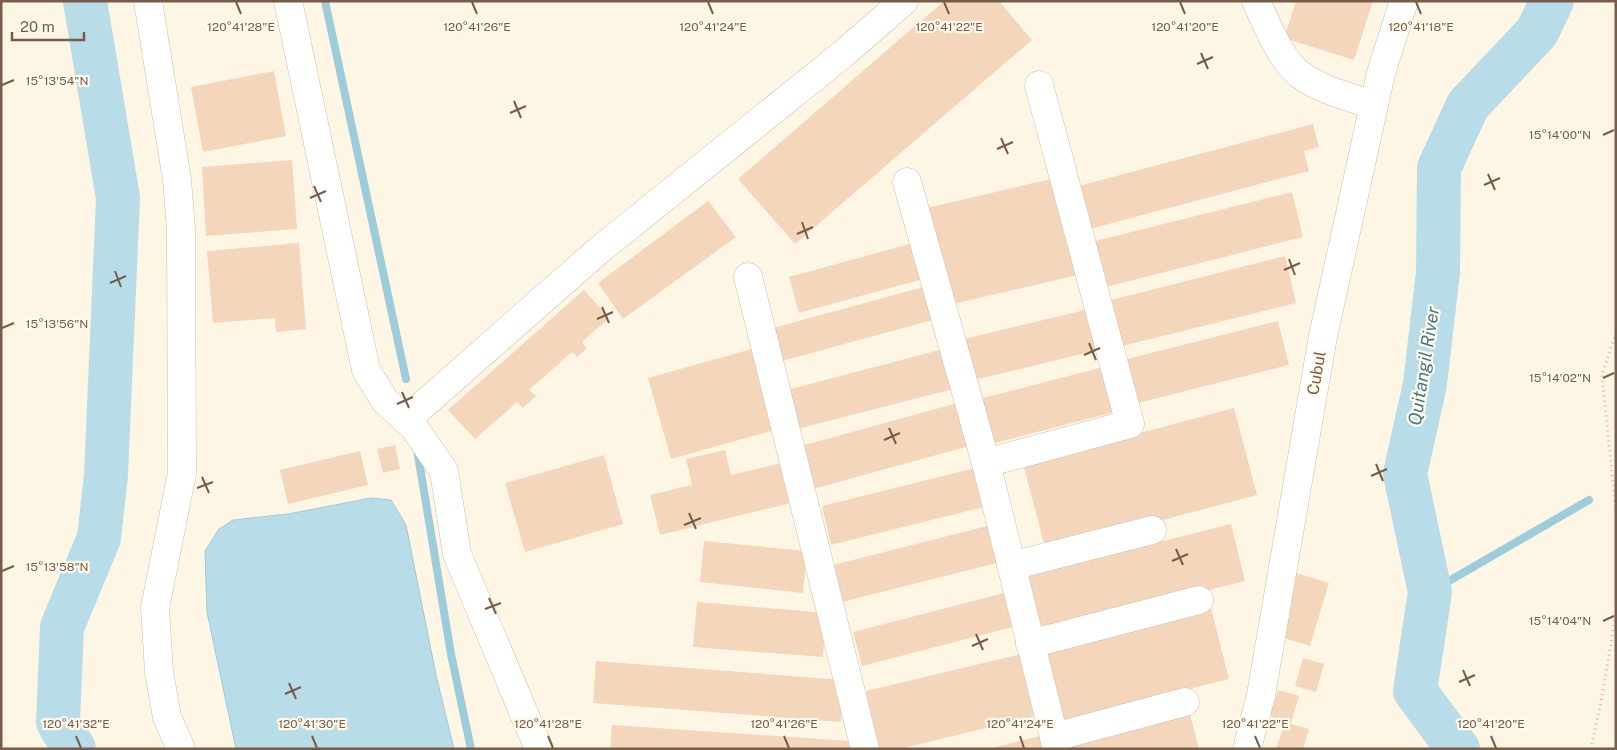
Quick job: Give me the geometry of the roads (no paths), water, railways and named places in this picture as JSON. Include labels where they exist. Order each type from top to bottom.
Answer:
[{"type":"street","points":[[148,1],[176,180],[181,229],[182,473],[155,608],[158,672],[167,717],[181,749]]},
{"type":"street","points":[[288,1],[366,370],[385,401],[413,426],[444,471],[457,554],[539,749]]},
{"type":"street","points":[[406,420],[598,251],[843,54],[904,1]]},
{"type":"street","points":[[1256,1],[1281,52],[1300,75],[1330,92],[1374,105]]},
{"type":"street","name":"Cubul","points":[[1247,749],[1261,694],[1323,336],[1381,73],[1404,1]]},
{"type":"street","points":[[986,463],[1130,424],[1039,85]]},
{"type":"street","points":[[907,182],[986,463],[1010,566],[1056,743],[1185,702]]},
{"type":"street","points":[[748,277],[865,749]]},
{"type":"street","points":[[1010,566],[1152,530]]},
{"type":"street","points":[[1030,644],[1199,600]]},
{"type":"water","points":[[371,498],[391,500],[406,525],[436,675],[454,749],[236,749],[207,612],[205,551],[219,529],[233,520],[288,514]]},
{"type":"waterway","points":[[74,749],[58,722],[62,627],[99,538],[106,475],[118,198],[85,1]]},
{"type":"waterway","points":[[325,1],[406,379]]},
{"type":"waterway","name":"Quitangil River","points":[[1458,749],[1415,691],[1430,592],[1405,474],[1425,384],[1438,272],[1439,168],[1468,105],[1537,32],[1552,1]]},
{"type":"waterway","points":[[417,449],[451,654],[471,749]]},
{"type":"waterway","points":[[1430,592],[1589,500]]}]
